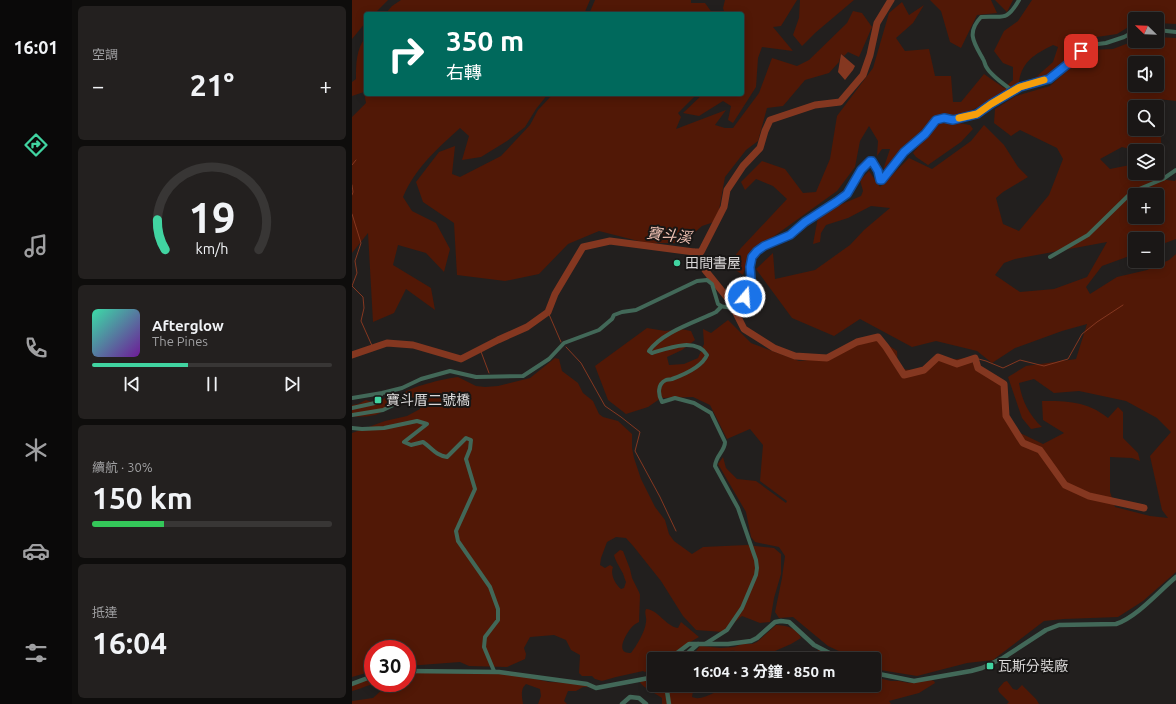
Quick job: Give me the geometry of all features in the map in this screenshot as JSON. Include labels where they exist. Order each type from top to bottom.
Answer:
[{"type":"street","points":[[1013,91],[987,68],[972,40],[975,23],[981,17],[1002,17],[1014,8],[1019,0]]},
{"type":"street","points":[[1164,31],[1176,32]]},
{"type":"street","points":[[705,644],[727,630],[742,608],[756,575],[756,560],[738,508],[715,466],[715,460],[725,447],[725,442],[711,413],[694,403],[675,398],[662,402],[660,398],[659,389],[666,380],[672,379],[692,370],[702,362],[707,354],[704,350],[688,344],[652,353],[649,351],[652,347],[674,331],[716,312],[721,307],[733,307],[739,304],[745,297],[748,289],[751,279],[750,267],[752,257],[757,251],[764,246],[790,235],[805,222],[842,198],[847,194],[858,174],[870,161],[874,164],[880,180],[882,180],[904,152],[925,134],[936,120],[944,118],[953,120],[977,114],[1020,87],[1049,79],[1090,44],[1106,43],[1128,35]]},
{"type":"street","points":[[1050,257],[1088,234],[1132,192],[1163,179],[1176,170]]},
{"type":"street","points":[[352,398],[402,388],[421,379],[450,371],[476,377],[523,376],[549,359],[564,343],[599,330],[612,319],[614,315],[636,310],[697,281],[707,280],[712,284],[718,304],[721,307]]},
{"type":"street","points":[[352,408],[375,402],[382,393]]},
{"type":"street","points":[[352,415],[383,410],[410,397]]},
{"type":"street","points":[[352,428],[384,428],[418,421],[427,424],[404,442],[411,445],[423,442],[438,456],[447,457],[466,438],[471,440],[470,449],[466,459],[475,489],[456,531],[458,541],[490,587],[498,609],[498,620],[485,637],[484,647],[494,671]]},
{"type":"street","points":[[881,674],[914,681],[982,668],[1004,658],[1046,630],[1059,625],[1116,624],[1132,616],[1176,576]]},
{"type":"street","points":[[678,652],[689,644],[728,644],[751,641],[757,638],[775,622],[781,621],[789,622],[808,641],[828,652]]},
{"type":"street","points":[[689,652],[698,644]]},
{"type":"street","points":[[416,671],[494,671],[587,684],[596,688],[647,678]]},
{"type":"street","points":[[352,684],[364,679]]},
{"type":"street","points":[[667,692],[669,704]]},
{"type":"street","points":[[622,704],[630,697],[639,698],[646,704]]},
{"type":"shaded area","points":[[352,0],[388,0],[376,12],[364,12],[364,24],[352,39]]},
{"type":"shaded area","points":[[401,0],[590,0],[585,12],[387,12],[392,6]]},
{"type":"shaded area","points":[[595,0],[691,0],[691,3],[705,3],[712,12],[590,12]]},
{"type":"shaded area","points":[[725,0],[797,0],[781,26],[773,27],[793,51],[762,47],[758,58],[756,87],[733,123],[728,120],[731,106],[723,101],[699,116],[683,113],[701,96],[744,96],[744,12],[724,12],[723,8]]},
{"type":"shaded area","points":[[800,0],[854,0],[802,46],[793,35],[799,18]]},
{"type":"shaded area","points":[[930,0],[991,0],[997,13],[977,15],[961,48],[950,42],[941,11]]},
{"type":"shaded area","points":[[995,0],[1013,0],[1007,12]]},
{"type":"shaded area","points":[[1032,0],[1176,0],[1176,24],[1164,23],[1164,12],[1128,12],[1128,27],[1117,34],[1090,38],[1045,77],[1035,78],[1053,62],[1058,47],[1053,45],[1035,55],[1026,63],[1019,82],[996,98],[970,111],[952,116],[937,115],[883,170],[890,149],[882,149],[877,156],[878,141],[869,126],[860,141],[855,167],[837,191],[750,253],[743,275],[728,265],[741,248],[787,199],[773,186],[756,179],[745,190],[741,182],[762,161],[785,169],[803,193],[816,192],[830,159],[837,116],[873,68],[889,13],[902,2],[909,15],[924,5],[913,23],[896,38],[905,51],[929,49],[935,76],[951,76],[953,102],[961,102],[984,74],[1004,88],[1013,80],[1013,67],[1003,63],[994,51],[1004,31],[1018,21]]},
{"type":"shaded area","points":[[853,11],[862,13],[872,27],[859,57],[848,52],[844,56],[841,54],[839,62],[829,73],[805,80],[783,106],[767,108],[758,141],[746,150],[725,177],[717,221],[702,226],[683,243],[646,243],[599,231],[568,244],[539,274],[505,281],[457,275],[454,223],[423,202],[416,182],[439,152],[455,146],[452,174],[460,177],[501,156],[530,125],[538,110],[551,96],[695,96],[678,113],[681,117],[676,129],[726,110],[715,125],[725,128],[733,128],[759,93],[772,58],[797,66],[809,60],[847,23]]},
{"type":"shaded area","points":[[1164,37],[1176,38],[1176,101],[1158,99],[1128,100],[1128,136],[1161,136],[1161,144],[1128,144],[1128,148],[1122,147],[1100,159],[1110,169],[1128,165],[1128,180],[1164,180],[1164,179],[1175,181],[1176,179],[1176,239],[1164,243],[1164,232],[1128,232],[1128,257],[1102,266],[1086,287],[1090,294],[1117,277],[1151,268],[1164,268],[1164,262],[1176,254],[1176,572],[1143,601],[1118,617],[1044,621],[993,660],[967,663],[917,676],[881,670],[881,652],[841,652],[828,646],[793,617],[779,618],[775,612],[785,556],[779,547],[755,542],[751,537],[746,512],[718,464],[723,457],[726,468],[737,479],[756,481],[786,503],[787,501],[760,481],[763,445],[750,429],[727,439],[710,405],[693,397],[661,398],[648,407],[626,414],[608,400],[595,366],[647,328],[665,331],[681,329],[691,331],[695,340],[682,350],[667,357],[669,365],[684,364],[698,358],[704,344],[703,329],[711,333],[728,320],[751,343],[799,361],[826,358],[876,337],[897,351],[898,369],[914,370],[939,361],[966,358],[1000,380],[1010,428],[1043,444],[1064,433],[1043,420],[1042,401],[1060,401],[1084,405],[1100,412],[1108,418],[1118,407],[1123,412],[1123,438],[1138,453],[1140,461],[1132,458],[1110,457],[1110,492],[1115,507],[1150,516],[1168,518],[1162,510],[1150,456],[1171,432],[1157,418],[1126,401],[1079,391],[1054,393],[1034,379],[1019,383],[1022,396],[1027,407],[1033,418],[1042,427],[1031,429],[1022,418],[1008,377],[1026,366],[1076,359],[1087,324],[1062,331],[1015,348],[992,363],[977,351],[936,341],[912,347],[860,319],[834,336],[792,318],[756,269],[773,253],[775,279],[815,270],[850,245],[864,230],[890,208],[871,206],[848,218],[826,225],[821,233],[820,242],[813,244],[818,217],[830,209],[861,196],[863,191],[860,180],[869,171],[880,187],[909,158],[932,169],[971,141],[984,125],[1004,145],[1018,167],[1028,177],[996,198],[1003,224],[1019,231],[1049,195],[1063,159],[1057,148],[1020,130],[1011,136],[994,123],[995,109],[1016,96],[1050,86],[1088,50],[1113,49],[1128,44],[1128,48],[1164,48]],"holes":[[[1107,242],[1087,277],[1054,289],[1020,292],[995,275],[1004,263],[1015,259]]]},
{"type":"shaded area","points":[[364,40],[364,92],[352,96],[352,82],[356,79],[358,51]]},
{"type":"shaded area","points":[[841,54],[855,66],[845,80],[838,72]]},
{"type":"shaded area","points":[[365,96],[546,96],[525,127],[507,141],[481,157],[462,160],[469,136],[460,128],[435,151],[420,168],[403,197],[412,211],[436,223],[450,249],[444,272],[426,253],[398,245],[393,265],[431,288],[435,310],[406,289],[394,313],[373,322],[368,233],[352,253],[352,117],[366,103]]},
{"type":"shaded area","points":[[943,120],[970,125],[973,129],[961,142],[928,165],[916,157],[913,153],[937,123]]},
{"type":"shaded area","points":[[555,358],[559,359],[562,371],[578,383],[583,393],[593,401],[599,414],[603,417],[618,421],[632,434],[634,458],[641,479],[655,507],[665,520],[669,534],[674,541],[692,554],[703,547],[747,545],[774,548],[781,554],[781,574],[774,598],[770,622],[760,623],[742,616],[723,632],[696,630],[683,616],[661,581],[634,547],[626,538],[616,537],[607,542],[600,565],[605,568],[610,565],[613,567],[612,573],[615,582],[621,589],[624,588],[626,582],[614,555],[620,550],[623,551],[632,578],[640,595],[639,622],[633,626],[626,635],[622,647],[623,650],[631,653],[636,646],[644,630],[646,609],[655,612],[673,627],[678,628],[681,622],[699,637],[676,652],[647,652],[647,671],[602,681],[595,679],[592,676],[582,676],[579,673],[580,655],[571,650],[566,640],[554,635],[530,637],[524,648],[526,654],[525,659],[507,667],[469,666],[460,662],[416,665],[416,640],[364,640],[364,674],[352,677],[352,433],[385,421],[407,416],[420,409],[420,400],[418,399],[413,397],[402,400],[404,393],[416,387],[458,377],[476,386],[485,387],[498,386],[530,378]]},
{"type":"shaded area","points":[[387,397],[392,398],[389,405],[381,413],[371,416],[352,417],[352,405],[366,400],[375,403]]},
{"type":"shaded area","points":[[776,625],[794,629],[801,638],[773,652],[695,652],[700,646],[721,648],[757,642]]},
{"type":"shaded area","points":[[416,671],[490,672],[549,682],[576,683],[590,687],[583,687],[576,691],[568,691],[564,701],[567,704],[538,704],[541,696],[540,689],[526,684],[522,691],[523,704],[352,704],[352,701],[373,698],[380,692],[416,692]]},
{"type":"shaded area","points":[[647,678],[647,689],[641,684],[639,681]]},
{"type":"shaded area","points":[[881,679],[909,683],[931,680],[935,683],[919,693],[889,701],[891,704],[662,704],[662,698],[652,692],[693,692],[692,697],[701,698],[715,692],[881,692]]},
{"type":"shaded area","points":[[364,681],[364,687],[352,691],[352,684]]},
{"type":"shaded area","points":[[1007,681],[1013,689],[1017,690],[1022,685],[1039,704],[1007,704],[1009,702],[998,689],[1004,682]]},
{"type":"waterway","name":"寶斗溪","points":[[352,355],[387,343],[413,345],[461,359],[527,327],[548,312],[555,294],[583,247],[610,241],[701,252],[724,207],[727,190],[743,166],[760,148],[770,120],[815,105],[840,102],[863,75],[870,55],[877,23],[891,0]]},
{"type":"waterway","points":[[352,165],[356,160]]},
{"type":"waterway","points":[[352,185],[352,195]]},
{"type":"waterway","points":[[352,214],[361,243],[355,261],[357,273],[352,286],[363,297],[364,308],[361,321],[373,348]]},
{"type":"waterway","points":[[694,252],[705,270],[730,301],[744,329],[774,348],[795,356],[827,358],[857,342],[878,337],[904,375],[924,370],[938,357],[957,364],[975,358],[978,368],[1004,384],[1006,416],[1023,443],[1040,450],[1065,485],[1089,496],[1144,508]]},
{"type":"waterway","points":[[975,358],[1003,368],[1020,360],[1044,366],[1068,359],[1082,334],[1123,305]]},
{"type":"waterway","points":[[548,312],[561,342]]},
{"type":"waterway","points":[[566,347],[581,363],[605,406],[640,432],[635,451],[660,497],[676,531]]},
{"type":"waterway","points":[[480,349],[489,373]]},
{"type":"slow traffic","points":[[959,118],[977,114],[1020,87],[1044,80]]},
{"type":"place","name":"田間書屋","points":[[677,263]]},
{"type":"place","name":"寶斗厝二號橋","points":[[378,400]]},
{"type":"place","name":"瓦斯分裝廠","points":[[990,666]]},
{"type":"route","points":[[745,297],[751,279],[750,267],[752,257],[757,251],[764,246],[790,235],[805,222],[847,194],[861,170],[870,161],[874,164],[878,171],[880,180],[882,180],[904,152],[925,134],[936,120],[944,118],[953,120],[977,114],[1020,87],[1049,79],[1081,51]]}]
